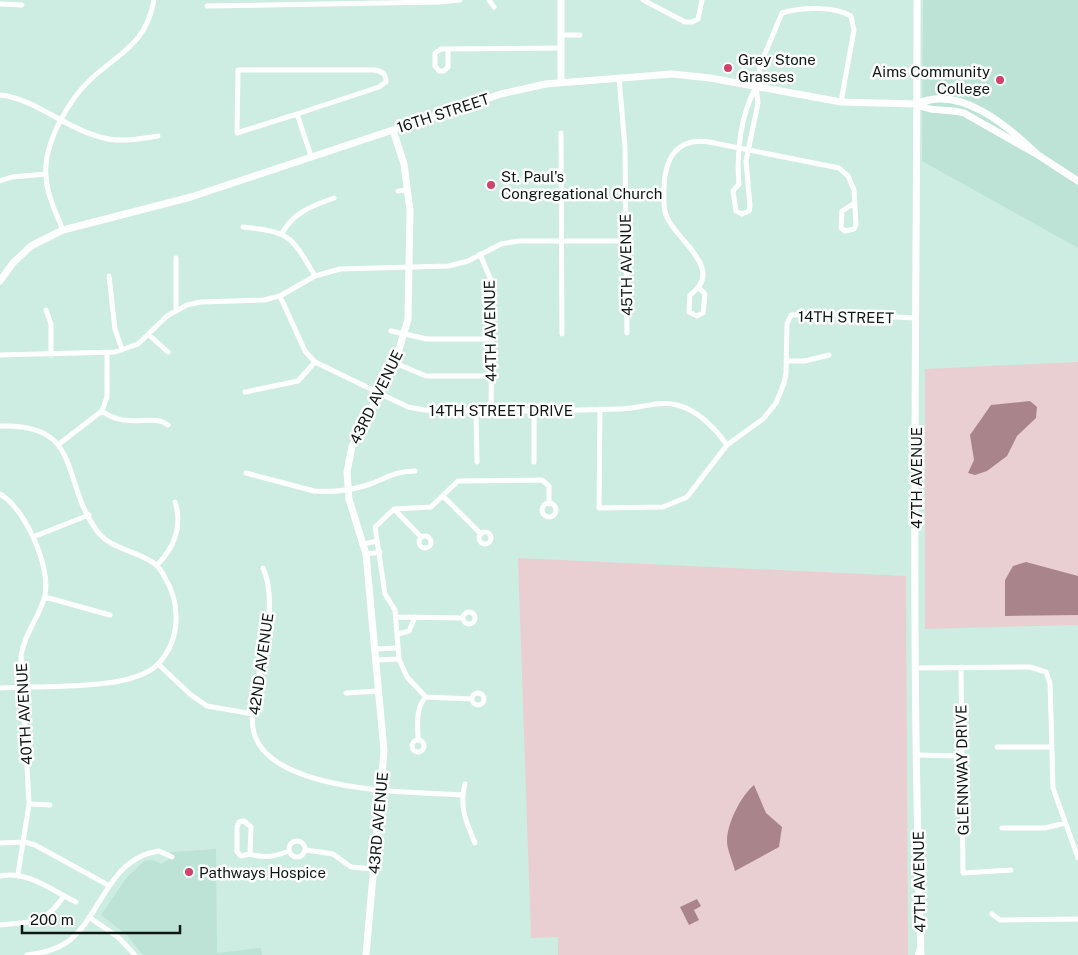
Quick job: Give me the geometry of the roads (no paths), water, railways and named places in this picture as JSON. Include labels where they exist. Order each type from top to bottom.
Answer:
[{"type":"main road","points":[[561,0],[561,82]]},
{"type":"main road","name":"47TH AVENUE","points":[[917,0],[915,318],[916,668],[920,954]]},
{"type":"main road","name":"16TH STREET","points":[[0,281],[13,263],[31,246],[63,230],[191,197],[518,89],[561,82],[619,77],[689,75],[841,102],[917,104],[926,100],[952,100],[970,105],[1015,133],[1038,155],[1078,181]]},
{"type":"main road","name":"43RD AVENUE","points":[[366,955],[384,751],[366,554],[348,490],[347,472],[352,446],[395,363],[405,334],[409,303],[410,268],[408,190],[404,164],[393,130]]},
{"type":"street","points":[[63,230],[49,193],[46,174],[51,145],[61,120],[75,97],[90,79],[126,52],[141,34],[150,15],[154,0]]},
{"type":"street","points":[[207,6],[242,3],[460,0]]},
{"type":"street","points":[[489,0],[494,7]]},
{"type":"street","points":[[644,0],[684,22],[695,20],[702,9],[702,0]]},
{"type":"street","points":[[0,4],[22,4]]},
{"type":"street","points":[[739,184],[737,160],[747,102],[756,86],[761,63],[782,13],[792,10],[841,10],[850,16],[854,30],[841,102]]},
{"type":"street","points":[[560,35],[580,35]]},
{"type":"street","points":[[448,49],[448,67],[441,71],[435,68],[438,49],[560,48]]},
{"type":"street","points":[[435,60],[448,60]]},
{"type":"street","points":[[238,70],[380,70],[385,75],[386,82],[379,87],[296,114],[237,134],[238,70]]},
{"type":"street","name":"45TH AVENUE","points":[[619,77],[625,148],[627,333]]},
{"type":"street","points":[[748,183],[739,184],[733,191],[736,211],[742,214],[749,211],[750,206],[747,149],[758,103],[756,86]]},
{"type":"street","points":[[0,95],[16,98],[102,138],[126,140],[158,136]]},
{"type":"street","points":[[296,114],[311,156]]},
{"type":"street","points":[[561,133],[562,334]]},
{"type":"street","points":[[699,288],[705,294],[705,308],[703,313],[696,316],[689,312],[690,295],[699,288],[702,272],[698,259],[670,224],[665,214],[665,170],[673,154],[692,142],[700,141],[740,147],[839,168],[851,182],[854,190],[853,204],[856,210],[856,225],[854,229],[845,231],[841,228],[842,211],[853,204]]},
{"type":"street","points":[[0,181],[20,176],[46,174]]},
{"type":"street","points":[[398,191],[408,190]]},
{"type":"street","points":[[282,233],[288,223],[300,212],[334,198]]},
{"type":"street","points":[[243,227],[282,233],[296,245],[315,276]]},
{"type":"street","points":[[0,355],[107,353],[122,350],[138,344],[176,310],[201,302],[264,300],[280,296],[315,276],[340,269],[449,266],[468,261],[507,242],[625,240]]},
{"type":"street","name":"44TH AVENUE","points":[[480,254],[490,278],[491,410]]},
{"type":"street","points":[[176,258],[176,310]]},
{"type":"street","points":[[109,276],[115,329],[122,350]]},
{"type":"street","name":"14TH STREET DRIVE","points":[[280,296],[305,351],[315,362],[408,407],[424,410],[600,410],[676,404],[695,412],[727,444]]},
{"type":"street","points":[[46,310],[51,324],[51,355]]},
{"type":"street","name":"14TH STREET","points":[[600,410],[599,508],[644,508],[676,504],[687,497],[696,487],[712,462],[727,444],[753,427],[769,412],[784,383],[787,324],[791,315],[831,314],[915,318]]},
{"type":"street","points":[[391,331],[427,339],[491,339]]},
{"type":"street","points":[[149,335],[168,352]]},
{"type":"street","points":[[59,444],[102,411],[106,397],[107,353]]},
{"type":"street","points":[[786,361],[805,361],[830,355]]},
{"type":"street","points":[[245,392],[298,381],[315,362]]},
{"type":"street","points":[[395,363],[416,374],[426,376],[491,376]]},
{"type":"street","points":[[476,410],[477,462]]},
{"type":"street","points":[[534,410],[534,462]]},
{"type":"street","points":[[102,411],[120,421],[160,421],[168,425]]},
{"type":"street","points":[[0,426],[26,426],[38,429],[59,444],[96,529],[106,541],[157,565],[174,594],[176,608],[174,636],[158,664],[136,678],[125,682],[0,688]]},
{"type":"street","points":[[246,473],[314,492],[363,487],[390,474],[415,471]]},
{"type":"street","points":[[472,699],[426,697],[407,677],[399,660],[396,610],[385,594],[375,527],[394,509],[431,507],[458,481],[542,480],[549,486],[549,504]]},
{"type":"street","name":"40TH AVENUE","points":[[0,494],[15,505],[33,537],[45,573],[45,597],[22,649],[28,804],[18,874]]},
{"type":"street","points":[[443,496],[481,534]]},
{"type":"street","points":[[157,565],[174,544],[177,525],[175,502]]},
{"type":"street","points":[[394,509],[421,537]]},
{"type":"street","points":[[33,537],[89,515]]},
{"type":"street","points":[[364,544],[377,541]]},
{"type":"street","points":[[366,554],[380,552]]},
{"type":"street","name":"42ND AVENUE","points":[[263,568],[268,592],[267,630],[253,714],[254,733],[260,746],[276,763],[325,782],[462,795]]},
{"type":"street","points":[[45,597],[110,615]]},
{"type":"street","points":[[396,617],[462,618]]},
{"type":"street","points":[[398,634],[409,631],[415,618]]},
{"type":"street","points":[[374,649],[398,648]]},
{"type":"street","points":[[375,660],[399,660]]},
{"type":"street","points":[[158,664],[191,695],[207,706],[253,714]]},
{"type":"street","points":[[916,668],[1030,667],[1046,672],[1050,684],[1053,788],[1078,858]]},
{"type":"street","name":"GLENNWAY DRIVE","points":[[961,668],[963,873],[1010,870]]},
{"type":"street","points":[[346,693],[378,691]]},
{"type":"street","points":[[418,740],[418,710],[421,702],[426,697]]},
{"type":"street","points":[[997,747],[1051,747]]},
{"type":"street","points":[[917,755],[962,756]]},
{"type":"street","points":[[465,784],[462,795],[463,813],[475,843]]},
{"type":"street","points":[[28,804],[50,805]]},
{"type":"street","points":[[250,854],[251,827],[247,821],[242,821],[236,828],[237,852],[242,856],[250,854],[270,857],[289,851]]},
{"type":"street","points":[[1002,828],[1045,828],[1065,823]]},
{"type":"street","points":[[298,840],[305,844],[306,850],[303,855],[293,856],[289,851],[291,843],[298,840]]},
{"type":"street","points":[[0,843],[24,842],[48,851],[108,885]]},
{"type":"street","points":[[306,850],[328,852],[351,867],[374,869]]},
{"type":"street","points":[[27,955],[56,949],[70,940],[89,917],[108,885],[130,863],[148,853],[159,851],[172,857]]},
{"type":"street","points":[[0,876],[18,874],[76,902]]},
{"type":"street","points":[[0,925],[38,921],[46,918],[64,896]]},
{"type":"street","points":[[992,914],[1000,920],[1078,919]]},
{"type":"street","points":[[89,917],[119,938],[135,955]]},
{"type":"place","name":"Grey Stone Grasses","points":[[728,68]]},
{"type":"place","name":"Aims Community College","points":[[1000,80]]},
{"type":"place","name":"St. Paul's Congregational Church","points":[[491,185]]},
{"type":"place","name":"Pathways Hospice","points":[[189,872]]}]
